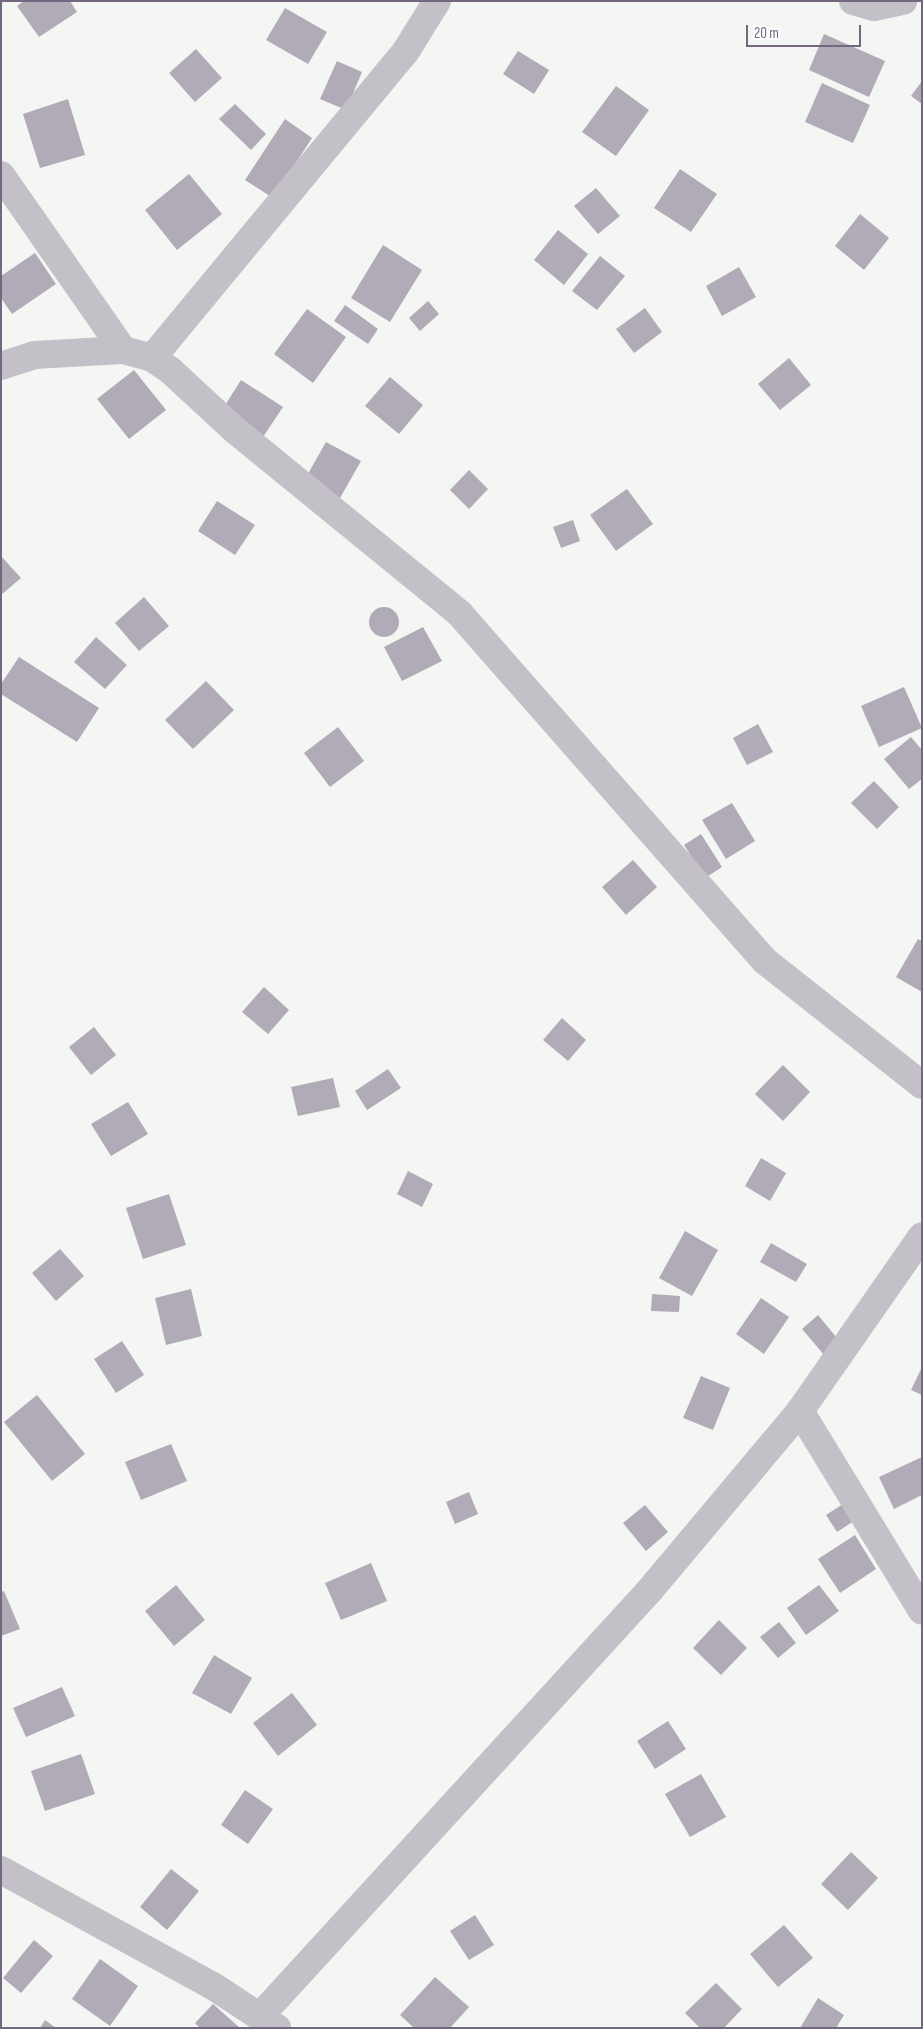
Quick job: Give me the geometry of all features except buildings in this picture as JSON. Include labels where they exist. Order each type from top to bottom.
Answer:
[{"type":"street","points":[[152,358],[406,51],[437,1]]},
{"type":"street","points":[[853,1],[874,7],[903,1]]},
{"type":"street","points":[[1,175],[123,350]]},
{"type":"street","points":[[1,366],[34,355],[123,350],[152,358],[460,614],[765,961],[922,1085]]},
{"type":"street","points":[[1,1870],[269,2022],[650,1590],[800,1411],[922,1236]]},
{"type":"street","points":[[800,1411],[922,1611]]}]
